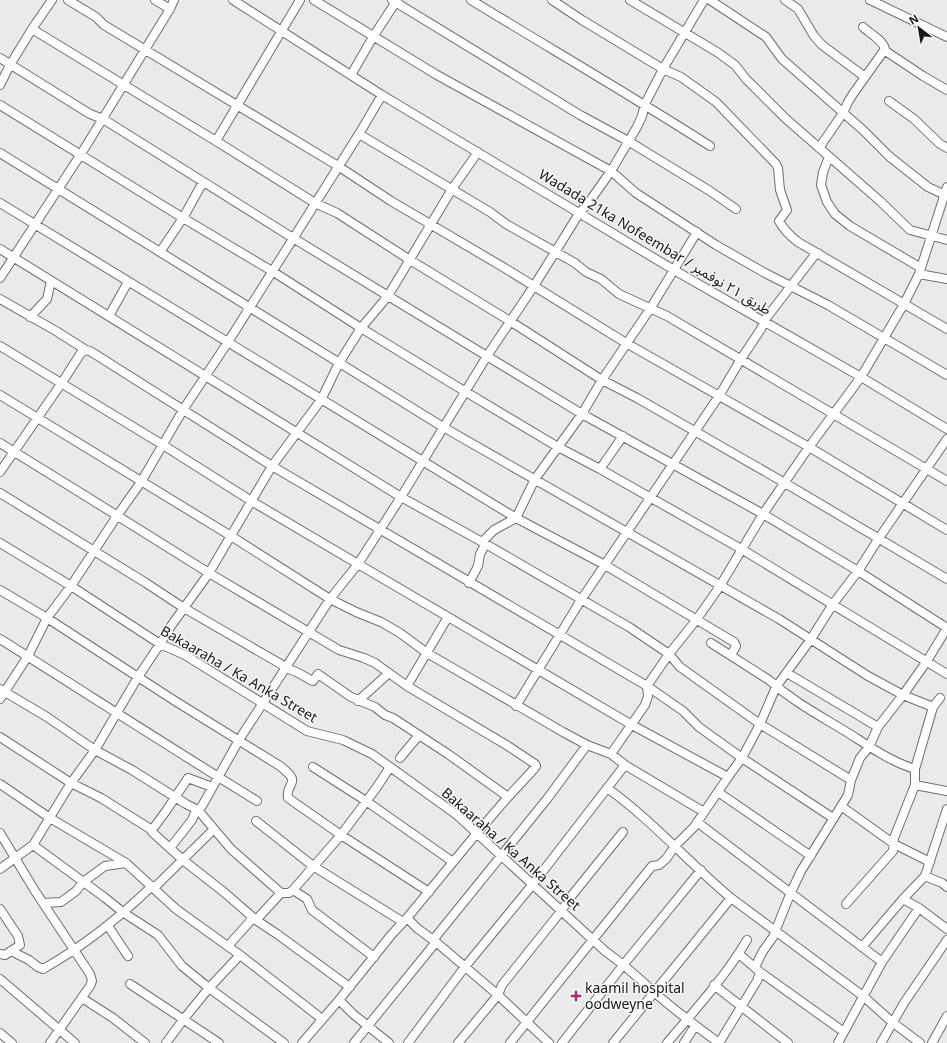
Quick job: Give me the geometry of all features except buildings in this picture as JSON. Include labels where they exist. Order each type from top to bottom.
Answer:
[{"type":"street","points":[[0,85],[10,65],[32,29],[52,0]]},
{"type":"street","points":[[68,0],[96,17],[104,24],[338,166],[391,201],[534,286],[626,344],[809,447],[903,502],[947,530]]},
{"type":"street","points":[[155,0],[170,9]]},
{"type":"street","points":[[0,278],[103,119],[174,0]]},
{"type":"street","name":"Wadada 21ka Nofeembar / طريق ٢١ نوفمبر","points":[[233,0],[382,95],[580,212],[674,270],[861,377],[947,429]]},
{"type":"street","points":[[216,141],[300,0]]},
{"type":"street","points":[[314,0],[437,75],[611,171],[636,193],[716,245],[765,273],[792,286],[947,375]]},
{"type":"street","points":[[471,0],[577,65],[645,104],[710,146]]},
{"type":"street","points":[[552,0],[663,69],[681,77],[716,102],[767,154],[778,168],[780,190],[787,210],[779,221],[783,229],[790,236],[947,329]]},
{"type":"street","points":[[630,0],[717,52],[735,65],[746,79],[785,118],[880,201],[910,230],[947,240]]},
{"type":"street","points":[[170,848],[192,820],[197,810],[202,806],[239,740],[286,667],[330,599],[358,564],[401,497],[487,356],[534,286],[580,212],[611,171],[642,116],[645,104],[663,69],[704,0]]},
{"type":"street","points":[[710,0],[766,37],[782,59],[906,171],[928,187],[946,196]]},
{"type":"street","points":[[785,0],[798,9],[814,36],[822,45],[865,77]]},
{"type":"street","points":[[870,0],[947,37]]},
{"type":"street","points":[[351,75],[395,1],[580,115],[628,141],[710,191],[736,209]]},
{"type":"street","points":[[819,148],[843,113],[848,102],[884,50],[884,45],[863,27]]},
{"type":"street","points":[[32,29],[315,203],[336,213],[602,380],[696,431],[947,579]]},
{"type":"street","points":[[884,50],[947,90]]},
{"type":"street","points":[[0,58],[90,114],[103,119],[293,238],[582,414],[763,514],[858,571],[947,628],[927,661],[903,695],[878,726],[869,747],[860,758],[851,780],[848,795],[801,871],[791,892],[775,932],[757,970],[758,981],[719,1043]]},
{"type":"street","points":[[382,95],[228,342],[183,410],[141,482],[116,516],[71,586],[47,618],[28,656],[2,694],[47,717],[95,750],[132,770],[197,810],[231,849],[281,893],[289,893],[293,890],[341,835],[390,767]]},
{"type":"street","points":[[889,101],[914,119],[940,144],[947,148]]},
{"type":"street","points":[[0,105],[272,271],[361,328],[466,392],[558,447],[600,469],[743,550],[947,674]]},
{"type":"street","points":[[359,134],[490,212],[506,224],[575,263],[619,294],[668,316],[947,481]]},
{"type":"street","points":[[0,869],[34,846],[71,783],[95,750],[138,676],[209,573],[272,466],[321,400],[339,363],[361,328],[388,296],[430,224],[478,152]]},
{"type":"street","points":[[0,153],[443,427],[535,478],[626,532],[780,619],[868,676],[903,695],[933,707]]},
{"type":"street","points":[[829,157],[823,172],[821,185],[827,202],[835,214],[850,226],[920,271],[947,279]]},
{"type":"street","points":[[160,252],[183,218],[203,182]]},
{"type":"street","points":[[611,754],[645,705],[648,696],[647,686],[669,654],[697,620],[743,550],[763,514],[809,447],[861,377],[904,304],[920,271],[946,196],[947,187]]},
{"type":"street","points":[[0,203],[516,518],[605,565],[734,642],[736,646],[731,655]]},
{"type":"street","points":[[469,582],[478,566],[480,554],[484,547],[484,540],[494,530],[516,518],[535,478],[582,414],[602,380],[650,309],[697,232]]},
{"type":"street","points":[[0,249],[401,497],[484,543],[628,627],[669,654],[680,667],[760,724],[851,780]]},
{"type":"street","points":[[516,706],[581,600],[720,396],[741,359],[761,329],[764,321],[814,256],[818,253]]},
{"type":"street","points":[[30,317],[47,299],[51,281]]},
{"type":"street","points":[[109,316],[128,282]]},
{"type":"street","points":[[0,300],[86,350],[272,466],[379,530],[647,686],[683,711],[699,727],[742,758],[833,818]]},
{"type":"street","points":[[0,346],[163,445],[252,502],[632,725],[728,777]]},
{"type":"street","points":[[0,472],[81,353],[86,350]]},
{"type":"street","points":[[0,395],[231,536],[330,599],[381,622],[400,633],[427,653],[516,706],[587,745],[611,754],[625,765],[704,812]]},
{"type":"street","points":[[600,469],[623,436]]},
{"type":"street","points":[[510,1043],[652,866],[659,865],[666,859],[675,846],[691,831],[742,758],[760,724],[776,687],[833,604],[858,571],[903,502],[947,439]]},
{"type":"street","points":[[0,443],[209,573],[338,650],[375,663],[407,686],[508,746],[535,764],[536,766],[533,770],[477,833],[302,1043]]},
{"type":"street","points":[[0,493],[184,608],[291,670],[297,671],[301,675],[313,681],[318,674],[358,701],[375,707],[385,715],[393,718],[419,735],[508,797]]},
{"type":"street","name":"Bakaaraha / Ka Anka Street","points":[[0,543],[71,586],[160,644],[184,655],[307,731],[317,735],[343,740],[372,754],[457,815],[605,951],[624,964],[655,993],[695,1026],[719,1043]]},
{"type":"street","points":[[0,590],[47,618],[200,717],[272,760],[288,773],[292,782],[287,794],[288,798],[341,835],[429,892]]},
{"type":"street","points":[[407,686],[448,617]]},
{"type":"street","points":[[0,639],[257,801]]},
{"type":"street","points":[[711,643],[769,680],[776,687],[811,712],[869,747],[902,765],[915,769]]},
{"type":"street","points":[[358,701],[389,673]]},
{"type":"street","points":[[787,673],[878,726]]},
{"type":"street","points":[[846,904],[893,851],[894,838],[915,785],[915,769],[933,707],[940,698]]},
{"type":"street","points":[[400,758],[419,735]]},
{"type":"street","points":[[0,737],[71,783],[101,798],[152,830],[152,832],[183,860],[225,893],[254,919],[350,987]]},
{"type":"street","points":[[354,1043],[555,788],[587,745]]},
{"type":"street","points":[[408,1043],[464,968],[533,884],[625,765]]},
{"type":"street","points":[[313,768],[366,801],[453,862]]},
{"type":"street","points":[[152,830],[188,778],[212,787]]},
{"type":"street","points":[[0,784],[50,818],[126,863],[176,909],[240,955],[322,1019]]},
{"type":"street","points":[[915,785],[947,791]]},
{"type":"street","points":[[607,788],[629,804],[732,898],[775,932],[863,996],[892,1022],[920,1043]]},
{"type":"street","points":[[718,792],[811,856]]},
{"type":"street","points":[[841,806],[894,844],[930,862]]},
{"type":"street","points":[[862,947],[925,876],[947,809]]},
{"type":"street","points":[[256,821],[313,866],[417,928],[498,995],[549,1043]]},
{"type":"street","points":[[697,822],[882,962]]},
{"type":"street","points":[[11,952],[44,969],[74,950],[124,913],[183,860],[214,829]]},
{"type":"street","points":[[458,1043],[498,995],[502,985],[562,910],[569,898],[623,832]]},
{"type":"street","points":[[0,833],[43,903],[90,974],[92,981],[82,998],[50,1043]]},
{"type":"street","points":[[34,846],[124,913],[158,935],[182,966],[209,988],[284,1043]]},
{"type":"street","points":[[43,903],[61,902],[76,890],[83,882],[105,866],[126,863]]},
{"type":"street","points":[[562,1043],[701,870]]},
{"type":"street","points":[[925,876],[942,883],[947,887]]},
{"type":"street","points":[[293,890],[307,899],[312,910],[374,957]]},
{"type":"street","points":[[228,946],[281,893]]},
{"type":"street","points":[[614,1043],[732,898]]},
{"type":"street","points":[[903,899],[919,908],[947,929]]},
{"type":"street","points":[[838,1043],[882,962],[919,908]]},
{"type":"street","points":[[0,909],[20,940],[20,944],[11,952],[5,955],[0,954]]},
{"type":"street","points":[[108,926],[128,956]]},
{"type":"street","points":[[667,1043],[714,985],[747,940]]},
{"type":"street","points":[[881,1043],[904,1003],[947,940]]},
{"type":"street","points":[[738,954],[757,970],[844,1032]]},
{"type":"street","points":[[166,1043],[209,988],[240,955]]},
{"type":"street","points":[[0,979],[75,1043]]},
{"type":"street","points":[[130,984],[219,1043]]},
{"type":"street","points":[[714,985],[788,1043]]},
{"type":"street","points":[[82,998],[113,1018],[145,1043]]},
{"type":"street","points":[[339,1000],[389,1043]]},
{"type":"street","points":[[932,1043],[947,1016]]},
{"type":"street","points":[[684,1043],[695,1026]]},
{"type":"street","points":[[0,1033],[12,1043]]},
{"type":"place","name":"kaamil hospital oodweyne","points":[[576,996]]}]
